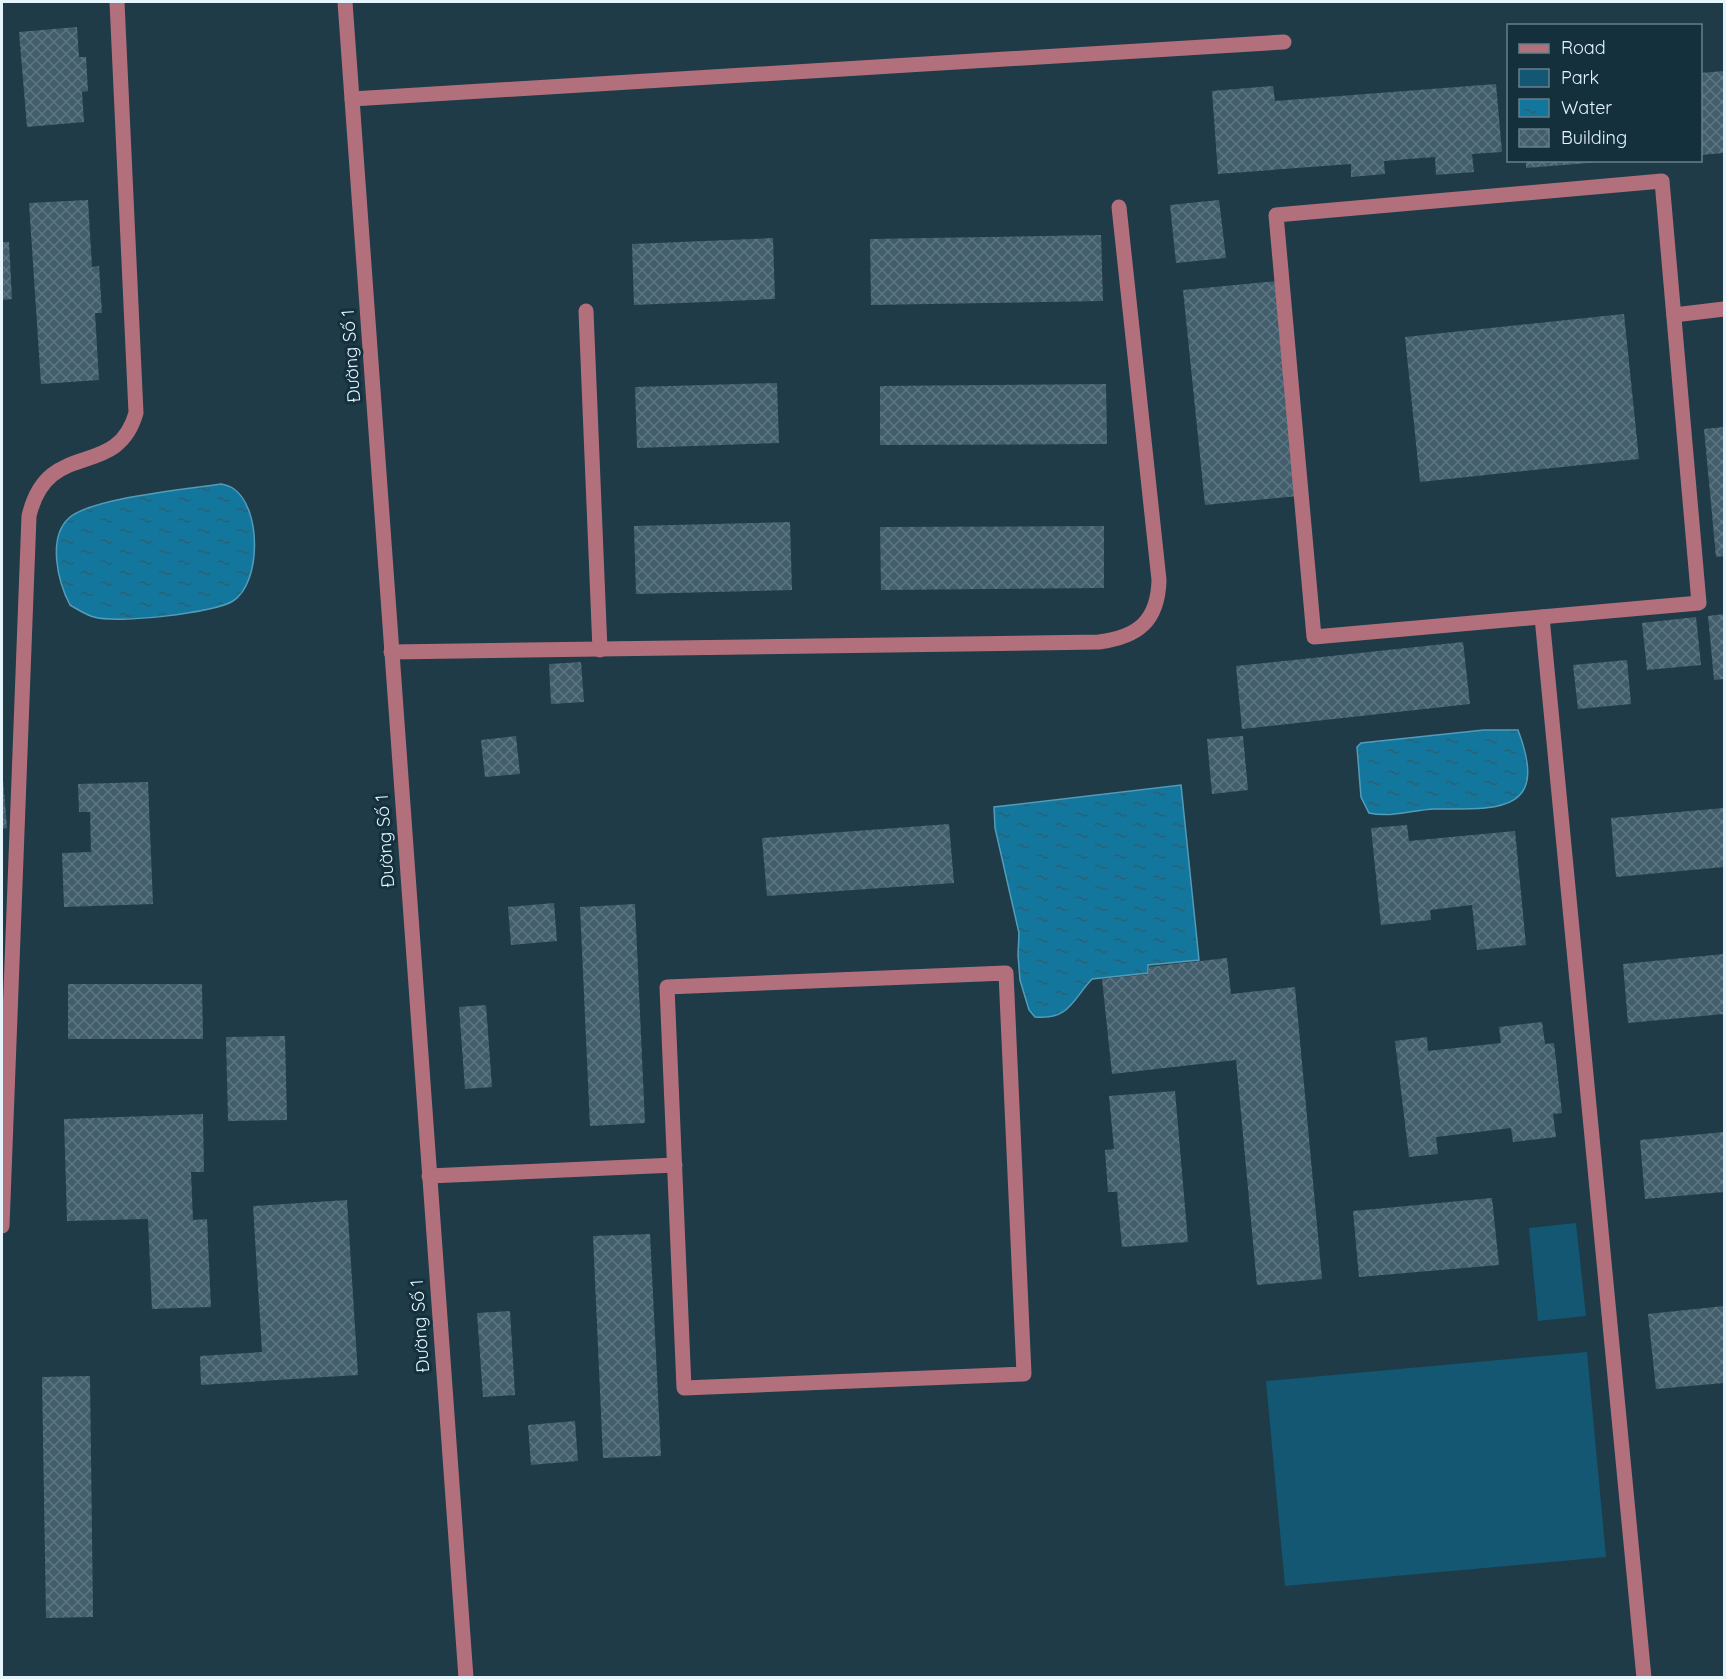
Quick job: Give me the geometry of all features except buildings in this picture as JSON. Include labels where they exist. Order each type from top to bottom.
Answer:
[{"type":"street","points":[[2,1226],[29,516],[33,501],[49,477],[63,465],[109,452],[119,445],[133,425],[136,413],[117,2]]},
{"type":"street","name":"Đường Số 1","points":[[345,2],[465,1677]]},
{"type":"street","points":[[352,99],[1284,42]]},
{"type":"street","points":[[1662,181],[1674,315],[1700,603],[1314,637],[1276,215],[1662,181]]},
{"type":"street","points":[[391,652],[1099,642],[1120,639],[1137,631],[1154,609],[1158,597],[1158,580],[1119,207]]},
{"type":"street","points":[[1674,315],[1725,309]]},
{"type":"street","points":[[586,311],[600,650]]},
{"type":"street","points":[[1542,617],[1644,1677]]},
{"type":"street","points":[[1006,973],[1024,1374],[684,1388],[675,1165],[668,987],[1006,973]]},
{"type":"street","points":[[429,1176],[675,1165]]},
{"type":"green space","points":[[1576,1223],[1586,1316],[1538,1321],[1529,1228]]},
{"type":"green space","points":[[1587,1352],[1606,1557],[1285,1586],[1266,1381]]},
{"type":"water","points":[[221,484],[232,488],[243,498],[253,528],[253,562],[249,578],[242,592],[233,601],[207,610],[122,619],[94,617],[70,605],[59,573],[56,548],[62,527],[69,518],[80,511],[118,500]]},
{"type":"water","points":[[1484,730],[1518,730],[1526,758],[1527,778],[1522,792],[1512,801],[1479,808],[1434,809],[1385,815],[1369,813],[1361,797],[1357,747],[1361,743]]},
{"type":"water","points":[[1181,785],[1199,960],[1148,965],[1148,973],[1092,979],[1063,1012],[1047,1017],[1035,1017],[1029,1010],[1020,980],[1019,933],[995,828],[994,807]]}]
